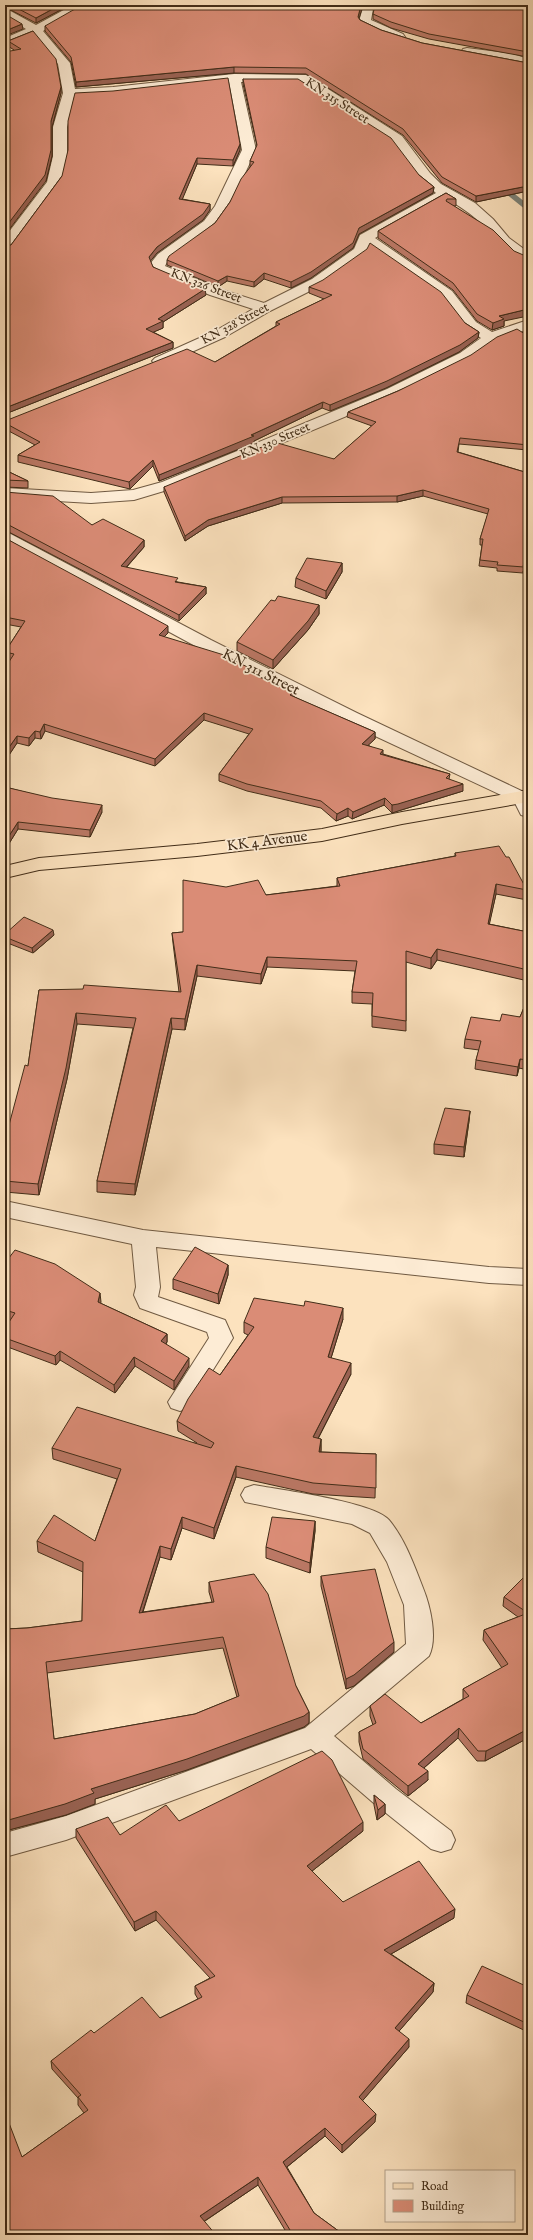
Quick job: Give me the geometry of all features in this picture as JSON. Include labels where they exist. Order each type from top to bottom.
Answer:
[{"type":"main road","name":"KK 4 Avenue","points":[[5,872],[39,864],[197,850],[322,835],[402,818],[526,802]]},
{"type":"street","points":[[5,42],[36,30],[82,5]]},
{"type":"street","points":[[370,5],[367,9],[365,21],[378,29],[412,41]]},
{"type":"street","points":[[5,12],[36,30],[49,48],[64,63],[69,93],[60,127],[60,156],[54,182],[5,248]]},
{"type":"street","points":[[456,50],[492,57],[513,58],[528,63]]},
{"type":"street","name":"KN 315 Street","points":[[69,93],[113,91],[234,78],[301,78],[397,139],[425,176],[436,187],[470,206],[488,222],[504,241],[528,259]]},
{"type":"street","name":"KN 326 Street","points":[[234,78],[249,150],[229,194],[218,212],[208,224],[163,257],[157,264],[159,269],[215,292],[265,308]]},
{"type":"street","points":[[445,193],[365,238],[432,282],[447,294],[471,325],[491,338]]},
{"type":"street","name":"KN 328 Street","points":[[150,365],[220,334],[265,308],[317,282],[361,251],[365,238]]},
{"type":"street","name":"KN 330 Street","points":[[5,493],[91,498],[134,495],[168,485],[392,392],[465,356],[491,338],[528,324]]},
{"type":"street","name":"KN 311 Street","points":[[5,536],[225,655],[526,802]]},
{"type":"street","points":[[5,1209],[143,1238],[489,1275],[528,1277]]},
{"type":"street","points":[[143,1238],[148,1287],[146,1295],[148,1302],[217,1326],[221,1338],[180,1402]]},
{"type":"street","points":[[5,1845],[66,1828],[315,1736],[420,1648],[417,1604],[398,1560],[379,1526],[357,1515],[254,1496]]},
{"type":"street","points":[[315,1736],[386,1797],[441,1840]]},
{"type":"building","points":[[11,5],[60,5],[36,18]]},
{"type":"building","points":[[82,5],[361,5],[358,17],[360,20],[381,30],[422,43],[528,63],[528,186],[476,196],[442,177],[403,129],[306,68],[234,67],[76,82],[71,57],[45,26]]},
{"type":"building","points":[[375,5],[528,5],[528,52],[429,34],[391,22],[373,14]]},
{"type":"building","points":[[5,14],[22,24],[5,31]]},
{"type":"building","points":[[33,31],[56,59],[61,87],[51,121],[51,150],[45,175],[5,228],[5,52],[21,49],[8,41]]},
{"type":"building","points":[[228,78],[240,144],[233,160],[197,158],[179,199],[210,204],[203,214],[157,247],[149,257],[153,267],[205,289],[158,319],[163,321],[146,329],[173,342],[5,408],[5,246],[11,245],[62,176],[68,150],[68,121],[75,93],[113,91]]},
{"type":"building","points":[[243,79],[298,79],[391,138],[419,175],[434,187],[359,228],[353,243],[311,272],[291,282],[264,273],[254,282],[227,276],[218,281],[167,260],[169,256],[215,223],[230,202],[241,179],[254,162],[250,161],[257,145]]},
{"type":"building","points":[[446,193],[456,199],[447,199],[446,201],[493,230],[514,251],[528,257],[528,309],[499,316],[504,319],[493,323],[477,314],[453,283],[378,231]]},
{"type":"building","points":[[370,243],[441,292],[465,323],[479,332],[460,345],[387,381],[330,405],[323,402],[251,435],[254,436],[159,475],[153,460],[129,482],[18,455],[40,442],[5,423],[5,421],[187,349],[215,362],[280,324],[276,322],[332,295],[309,287],[323,280],[367,249]]},
{"type":"building","points":[[517,329],[528,336],[528,445],[460,438],[457,452],[528,473],[528,565],[523,565],[524,567],[497,565],[498,562],[480,560],[483,539],[480,539],[489,509],[423,490],[397,496],[282,497],[208,520],[185,536],[164,487],[274,442],[334,459],[376,422],[348,412],[398,391],[471,355],[497,337]]},
{"type":"building","points":[[5,470],[28,481],[5,480]]},
{"type":"building","points":[[5,492],[53,496],[92,525],[103,519],[144,540],[121,566],[178,578],[175,582],[206,587],[179,615],[5,523]]},
{"type":"building","points":[[5,538],[168,626],[159,635],[224,655],[261,674],[259,677],[294,691],[290,695],[375,732],[362,744],[383,750],[380,754],[450,774],[446,778],[463,784],[398,804],[392,805],[385,798],[353,812],[348,808],[337,814],[321,801],[247,784],[219,774],[253,729],[204,713],[155,759],[44,724],[40,732],[35,731],[29,738],[17,736],[5,753],[5,668],[14,654],[5,652],[25,621],[5,617]]},
{"type":"building","points":[[307,558],[342,563],[326,591],[296,578]]},
{"type":"building","points":[[278,596],[319,605],[308,621],[273,660],[237,642],[271,600],[275,601]]},
{"type":"building","points":[[5,787],[52,798],[102,805],[90,830],[18,822],[5,842]]},
{"type":"building","points":[[499,846],[506,857],[509,857],[527,890],[496,884],[488,924],[528,932],[528,970],[437,949],[431,958],[406,951],[406,1021],[372,1016],[373,993],[352,992],[357,961],[267,957],[261,974],[197,965],[185,1019],[171,1018],[135,1184],[97,1181],[136,1018],[76,1013],[66,1068],[38,1184],[5,1181],[5,1140],[25,1065],[28,1066],[39,990],[83,989],[84,985],[181,992],[172,933],[183,932],[183,880],[226,887],[258,880],[266,895],[340,886],[337,878],[456,856],[455,853]]},
{"type":"building","points":[[24,917],[53,930],[32,948],[5,937],[5,934]]},
{"type":"building","points":[[528,998],[528,1060],[520,1059],[518,1067],[476,1060],[481,1041],[465,1039],[471,1017],[500,1021],[502,1014],[520,1017]]},
{"type":"building","points":[[445,1108],[470,1111],[464,1147],[434,1144]]},
{"type":"building","points":[[195,1247],[228,1265],[218,1294],[173,1279]]},
{"type":"building","points":[[15,1250],[55,1264],[100,1293],[98,1302],[167,1334],[161,1341],[189,1358],[174,1381],[134,1357],[114,1385],[60,1351],[55,1356],[5,1338],[5,1328],[15,1313],[5,1310],[5,1263]]},
{"type":"building","points":[[254,1298],[304,1306],[305,1301],[343,1308],[328,1357],[351,1363],[313,1437],[321,1439],[319,1452],[376,1454],[376,1488],[313,1483],[236,1466],[214,1528],[182,1517],[171,1549],[160,1546],[139,1613],[214,1602],[209,1582],[254,1574],[268,1594],[296,1686],[309,1712],[304,1716],[187,1759],[91,1789],[94,1793],[65,1804],[5,1821],[5,1629],[27,1628],[82,1621],[83,1562],[37,1541],[54,1515],[95,1541],[121,1469],[52,1448],[77,1407],[211,1448],[214,1443],[177,1421],[188,1399],[209,1368],[220,1375],[254,1327],[244,1322]],"holes":[[[223,1637],[239,1696],[195,1714],[54,1739],[46,1662]]]},
{"type":"building","points":[[272,1517],[315,1521],[310,1563],[266,1547]]},
{"type":"building","points":[[375,1569],[394,1642],[354,1675],[346,1679],[321,1576]]},
{"type":"building","points":[[528,1573],[528,1613],[504,1597]]},
{"type":"building","points":[[528,1613],[528,1729],[486,1751],[478,1751],[459,1728],[418,1764],[428,1771],[408,1786],[363,1749],[359,1732],[376,1723],[370,1706],[385,1694],[421,1723],[469,1696],[463,1689],[508,1664],[484,1630]]},
{"type":"building","points":[[322,1751],[332,1760],[363,1822],[307,1866],[343,1902],[419,1861],[455,1909],[384,1950],[434,1983],[395,2028],[409,2039],[359,2097],[376,2114],[342,2145],[325,2128],[283,2162],[314,2213],[344,2235],[293,2235],[258,2177],[200,2216],[216,2235],[5,2235],[5,2125],[9,2123],[22,2157],[88,2110],[78,2097],[81,2095],[51,2061],[91,2030],[94,2033],[142,1997],[160,2018],[202,1997],[195,1986],[215,1976],[156,1911],[134,1922],[76,1829],[108,1817],[120,1835],[166,1805],[179,1821]]},
{"type":"building","points":[[374,1795],[385,1804],[378,1810]]},
{"type":"building","points":[[482,1966],[528,1987],[528,2024],[467,1995]]},
{"type":"waterway","points":[[503,188],[528,208]]}]
